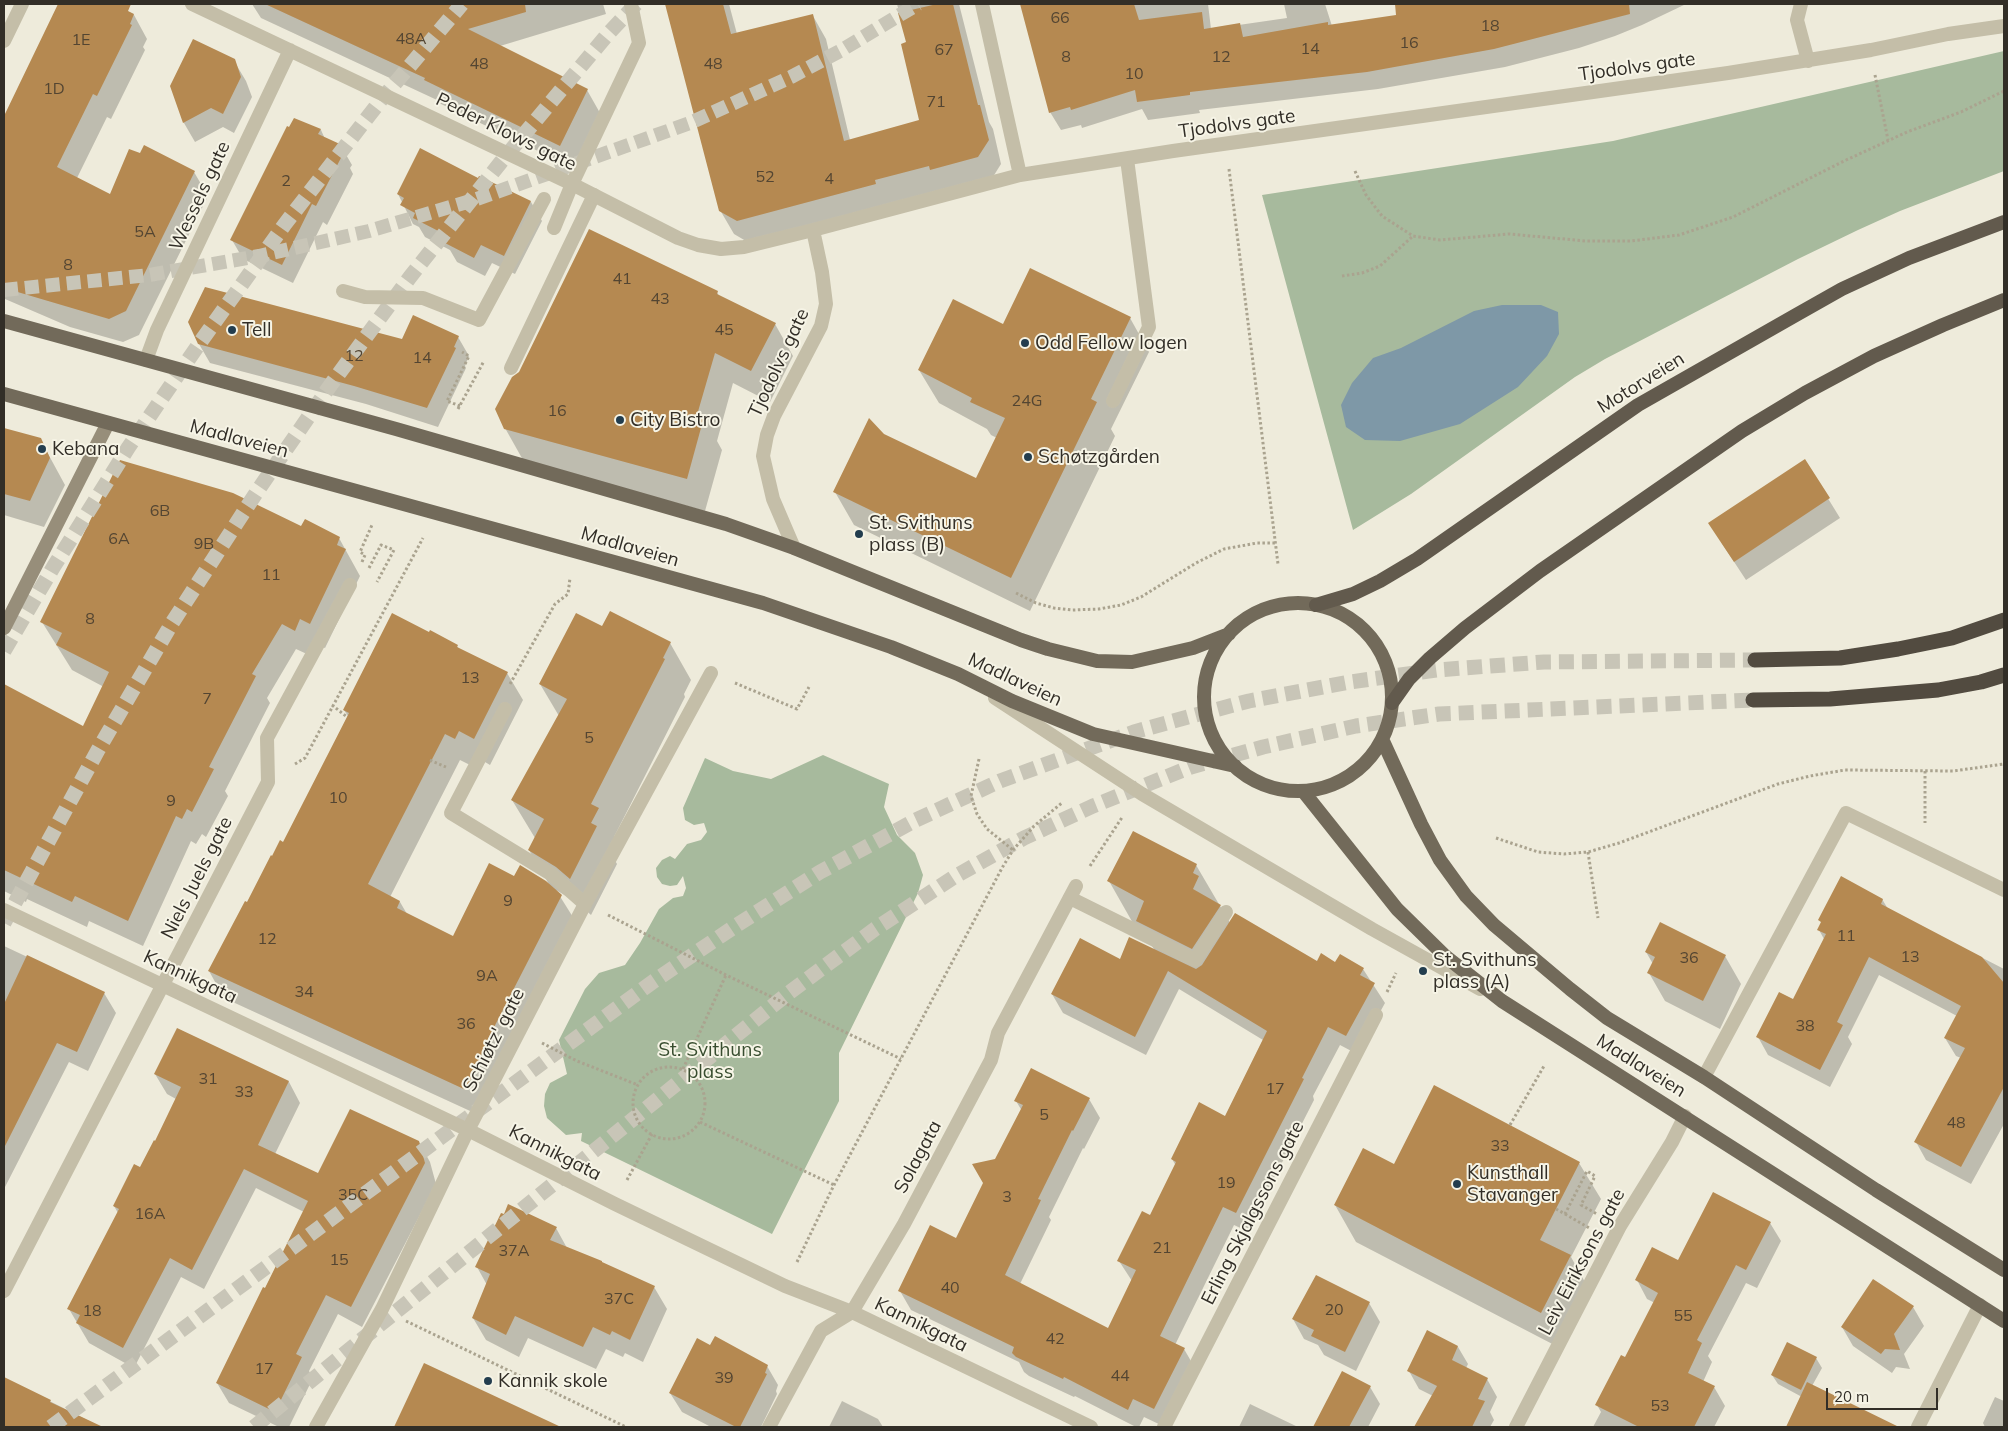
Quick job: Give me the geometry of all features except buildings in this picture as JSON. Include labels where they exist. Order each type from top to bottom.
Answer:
[{"type":"highway","name":"Motorveien","points":[[1316,605],[1353,594],[1380,581],[1417,559],[1638,405],[1796,314],[1842,289],[1909,258],[2004,222]]},
{"type":"highway","points":[[1392,703],[1409,679],[1465,628],[1540,571],[1742,431],[1806,392],[1874,356],[2004,300]]},
{"type":"highway","points":[[1755,660],[1840,658],[1898,650],[1952,638],[2004,620]]},
{"type":"highway","points":[[1753,700],[1830,699],[1928,690],[1980,682],[2004,675]]},
{"type":"main road","name":"Madlaveien","points":[[4,321],[658,503],[726,524],[794,548],[1022,640],[1098,661],[1132,662],[1162,656],[1193,648],[1230,634]]},
{"type":"main road","name":"Madlaveien","points":[[4,394],[763,603],[891,647],[958,674],[1012,701],[1093,734],[1235,766]]},
{"type":"main road","points":[[4,628],[108,423]]},
{"type":"main road","points":[[1297,603],[1316,605],[1334,611],[1351,620],[1366,633],[1378,648],[1386,665],[1391,684],[1392,703],[1390,715],[1382,739],[1366,762],[1350,776],[1331,785],[1303,791],[1284,790],[1266,786],[1235,766],[1223,753],[1213,737],[1207,720],[1205,701],[1210,665],[1218,648],[1243,621],[1260,612],[1278,606],[1297,603]]},
{"type":"main road","name":"Madlaveien","points":[[1382,739],[1421,824],[1440,860],[1466,896],[1494,925],[1607,1018],[1704,1077],[1876,1190],[2003,1265]]},
{"type":"main road","name":"Madlaveien","points":[[1303,791],[1397,909],[1445,956],[1502,1001],[2004,1321]]},
{"type":"street","points":[[4,41],[22,4]]},
{"type":"street","name":"Peder Klows gate","points":[[192,4],[572,184],[678,238],[698,245],[721,249],[744,247],[812,230]]},
{"type":"street","points":[[554,228],[572,184],[639,43],[631,4]]},
{"type":"street","points":[[982,4],[1020,175]]},
{"type":"street","points":[[1801,4],[1797,20],[1808,60]]},
{"type":"street","name":"Tjodolvs gate","points":[[794,548],[773,499],[763,456],[767,435],[774,416],[821,326],[826,304],[822,272],[812,230],[1020,175],[1808,60],[1872,50],[1948,34],[2004,26]]},
{"type":"street","name":"Wessels gate","points":[[146,360],[157,330],[290,50]]},
{"type":"street","points":[[1113,401],[1149,328],[1127,159]]},
{"type":"street","points":[[512,368],[594,195]]},
{"type":"street","points":[[342,291],[366,297],[424,298],[479,320],[544,199]]},
{"type":"street","name":"Niels Juels gate","points":[[4,1291],[268,782],[267,738],[350,585]]},
{"type":"street","name":"Schiøtz' gate","points":[[316,1427],[382,1309],[468,1130],[585,904],[711,673]]},
{"type":"street","points":[[958,674],[1142,794],[1372,929],[1502,1001]]},
{"type":"street","points":[[505,709],[451,813],[551,874],[585,904]]},
{"type":"street","points":[[1704,1077],[1846,813],[2004,890]]},
{"type":"street","points":[[1073,892],[1194,960],[1226,912]]},
{"type":"street","name":"Solagata","points":[[769,1427],[821,1331],[852,1312],[904,1224],[987,1068],[998,1033],[1073,892]]},
{"type":"street","name":"Kannikgata","points":[[4,910],[468,1130],[785,1286],[852,1312],[1091,1427]]},
{"type":"street","name":"Erling Skjalgssons gate","points":[[1164,1427],[1376,1015]]},
{"type":"street","name":"Leiv Eiriksons gate","points":[[1516,1427],[1620,1226],[1672,1142],[1685,1116]]},
{"type":"street","points":[[1918,1427],[1980,1305]]},
{"type":"path","points":[[1875,74],[1888,140]]},
{"type":"path","points":[[1355,171],[1366,194],[1382,216],[1414,236],[1440,240],[1509,234],[1586,241],[1631,241],[1679,235],[1733,217],[1888,140],[1960,112],[2004,91]]},
{"type":"path","points":[[1226,144],[1278,564]]},
{"type":"path","points":[[1342,276],[1362,273],[1380,266],[1414,236]]},
{"type":"path","points":[[460,406],[447,401],[469,356],[462,352]]},
{"type":"path","points":[[350,585],[365,555],[360,552],[372,525]]},
{"type":"path","points":[[268,782],[305,758],[423,538]]},
{"type":"path","points":[[1016,593],[1036,603],[1072,610],[1099,609],[1121,605],[1141,597],[1196,563],[1224,549],[1257,543],[1276,543]]},
{"type":"path","points":[[381,545],[394,550]]},
{"type":"path","points":[[505,709],[509,686],[555,604],[568,594],[570,578]]},
{"type":"path","points":[[711,673],[797,709],[809,687]]},
{"type":"path","points":[[332,705],[347,717]]},
{"type":"path","points":[[980,760],[971,796],[977,814],[987,829],[1013,850]]},
{"type":"path","points":[[1496,838],[1538,852],[1564,854],[1588,852],[1619,843],[1778,784],[1845,770],[1952,771],[2004,764]]},
{"type":"path","points":[[1925,771],[1926,852]]},
{"type":"path","points":[[785,1286],[834,1186],[989,891],[1013,850],[1034,826],[1063,802]]},
{"type":"path","points":[[1073,892],[1123,816]]},
{"type":"path","points":[[1588,852],[1598,918]]},
{"type":"path","points":[[585,904],[726,975],[901,1058]]},
{"type":"path","points":[[683,1069],[726,975]]},
{"type":"path","points":[[519,1031],[577,1061],[638,1085]]},
{"type":"path","points":[[1510,1125],[1544,1066]]},
{"type":"path","points":[[662,1067],[683,1069],[702,1085],[705,1110],[700,1122],[693,1130],[678,1138],[662,1138],[652,1134],[643,1127],[637,1118],[633,1107],[634,1096],[638,1085],[652,1071],[662,1067]]},
{"type":"path","points":[[700,1122],[834,1186]]},
{"type":"path","points":[[615,1204],[652,1134]]},
{"type":"path","points":[[1565,1214],[1587,1171],[1595,1176],[1581,1205],[1620,1226]]},
{"type":"path","points":[[1556,1208],[1584,1225]]},
{"type":"path","points":[[382,1309],[626,1427]]},
{"type":"green space","points":[[2004,51],[2004,171],[1900,211],[1858,230],[1605,359],[1575,377],[1411,494],[1353,530],[1262,195],[1613,141]]},
{"type":"green space","name":"St. Svithuns plass","points":[[823,755],[889,784],[884,807],[897,835],[915,853],[923,875],[918,893],[839,1053],[839,1101],[772,1234],[581,1141],[582,1133],[566,1135],[547,1118],[544,1106],[545,1094],[550,1083],[567,1074],[559,1040],[585,989],[599,973],[625,965],[659,909],[673,898],[683,896],[686,888],[683,876],[677,885],[662,884],[657,877],[656,868],[662,860],[670,856],[675,859],[687,844],[701,840],[707,832],[704,823],[694,825],[685,820],[683,808],[705,758],[733,771],[771,779]]},
{"type":"water","points":[[1502,305],[1541,305],[1558,312],[1559,334],[1547,356],[1518,387],[1460,424],[1400,441],[1365,440],[1346,427],[1341,405],[1352,383],[1373,358],[1401,348],[1474,311]]},
{"type":"tunnel","points":[[4,651],[54,566],[128,448],[199,344],[285,224],[381,100],[462,4]]},
{"type":"tunnel","points":[[4,923],[98,750],[172,623],[258,490],[332,383],[410,277],[501,162],[607,35],[636,4]]},
{"type":"tunnel","points":[[4,290],[149,275],[259,256],[369,231],[477,199],[690,123],[791,77],[840,51],[918,4]]},
{"type":"tunnel","points":[[51,1427],[654,981],[820,872],[916,820],[1000,781],[1134,732],[1249,701],[1350,682],[1437,670],[1544,662],[1755,660]]},
{"type":"tunnel","points":[[254,1427],[786,995],[875,929],[954,877],[1024,838],[1093,806],[1191,767],[1263,747],[1356,726],[1439,714],[1753,700]]},
{"type":"place","name":"Tell","points":[[232,330]]},
{"type":"place","name":"Odd Fellow logen","points":[[1025,343]]},
{"type":"place","name":"City Bistro","points":[[620,420]]},
{"type":"place","name":"Kebana","points":[[42,449]]},
{"type":"place","name":"Schøtzgården","points":[[1028,457]]},
{"type":"place","name":"St. Svithuns plass (B)","points":[[859,534]]},
{"type":"place","name":"St. Svithuns plass (A)","points":[[1423,971]]},
{"type":"place","name":"Kunsthall Stavanger","points":[[1457,1184]]},
{"type":"place","name":"Kannik skole","points":[[488,1381]]}]
